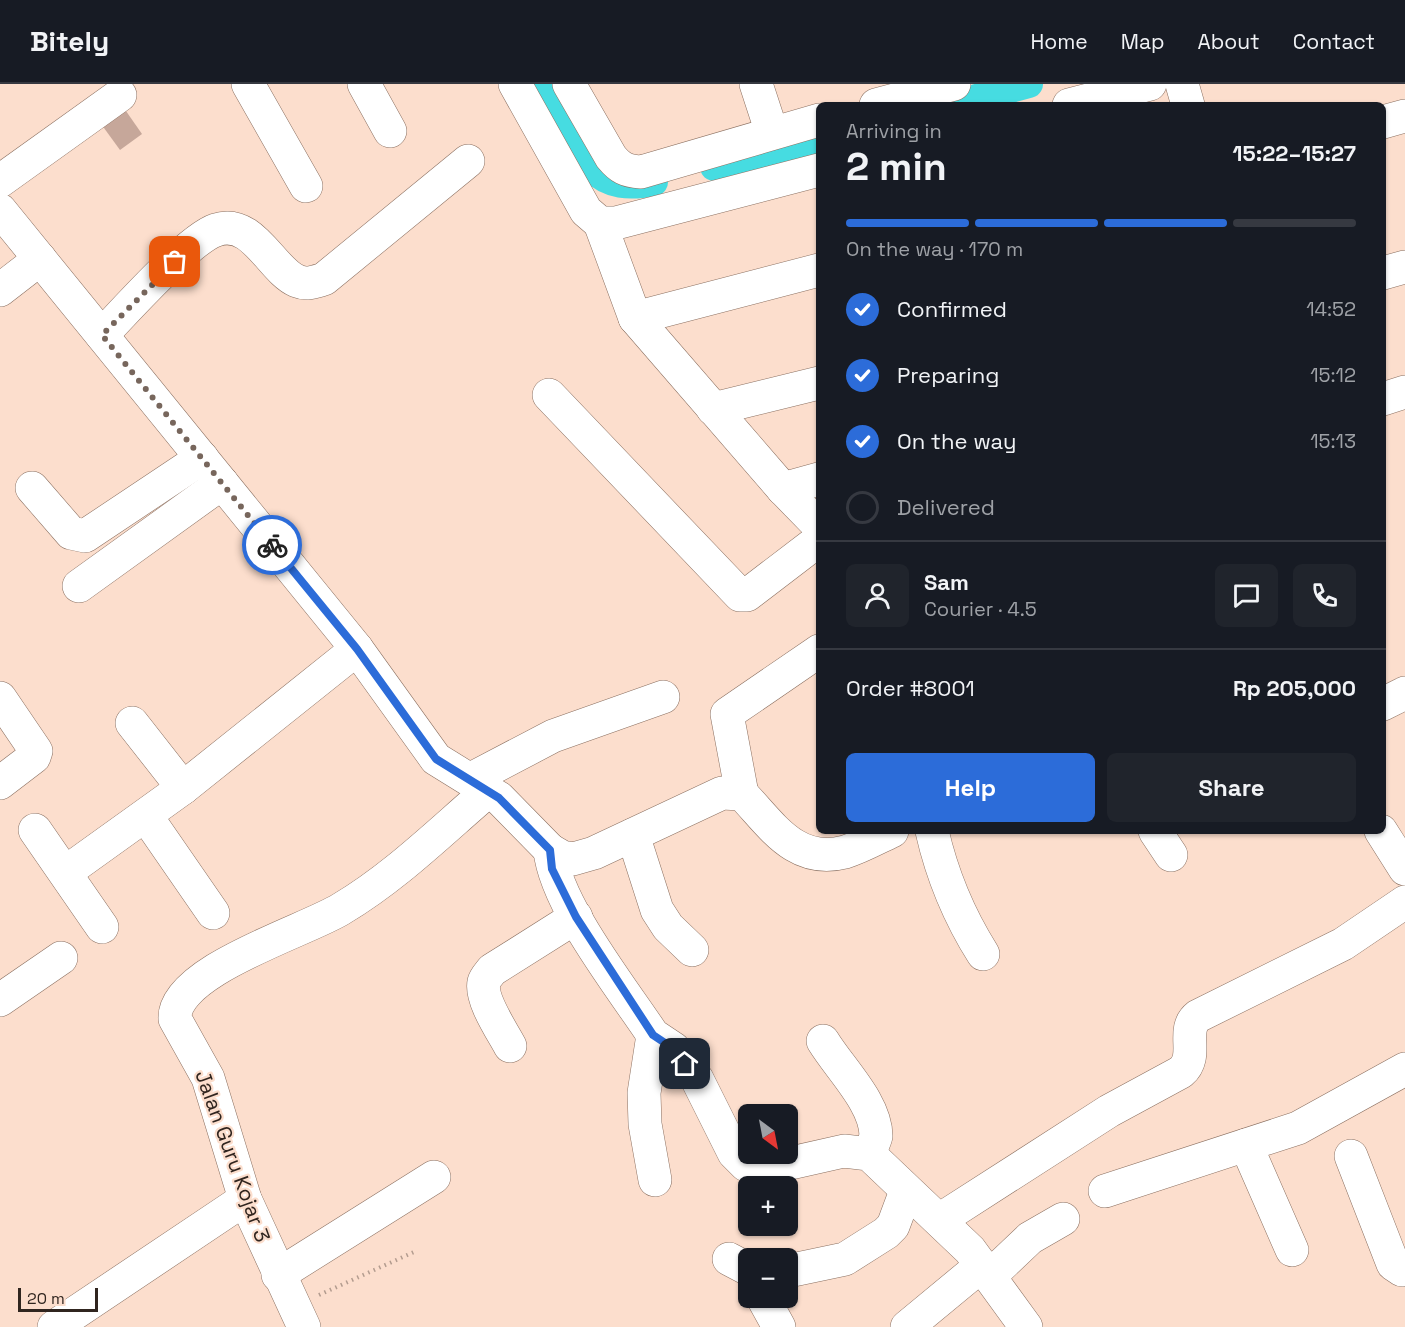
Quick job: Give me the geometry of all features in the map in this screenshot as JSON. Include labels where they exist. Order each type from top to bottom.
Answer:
[{"type":"street","points":[[248,84],[306,186]]},
{"type":"street","points":[[364,84],[390,131]]},
{"type":"street","points":[[515,84],[586,211],[600,223],[614,267],[635,318],[713,410],[816,523]]},
{"type":"street","points":[[569,84],[610,157],[624,170],[641,172],[816,121]]},
{"type":"street","points":[[756,84],[772,133]]},
{"type":"street","points":[[887,102],[954,84]]},
{"type":"street","points":[[1081,102],[1150,84]]},
{"type":"street","points":[[1182,84],[1187,102]]},
{"type":"street","points":[[0,181],[120,95]]},
{"type":"street","points":[[1386,121],[1405,116]]},
{"type":"street","points":[[102,335],[162,274],[201,239],[217,229],[237,229],[259,244],[296,280],[309,283],[324,279],[468,161]]},
{"type":"street","points":[[600,223],[616,223],[816,171]]},
{"type":"street","points":[[0,210],[357,649],[426,748],[445,765],[479,785],[515,812],[550,850],[562,857],[573,859],[594,853],[722,793],[742,794]]},
{"type":"street","points":[[0,290],[40,259]]},
{"type":"street","points":[[1386,272],[1405,267]]},
{"type":"street","points":[[635,318],[816,271]]},
{"type":"street","points":[[713,410],[816,384]]},
{"type":"street","points":[[1386,398],[1405,393]]},
{"type":"street","points":[[549,395],[737,593],[747,595],[816,542]]},
{"type":"street","points":[[32,488],[71,533],[85,536],[202,458]]},
{"type":"street","points":[[783,489],[816,480]]},
{"type":"street","points":[[79,586],[222,483]]},
{"type":"street","points":[[66,872],[183,788],[357,649]]},
{"type":"street","points":[[816,653],[727,714],[742,794],[790,844],[813,855],[844,852],[885,834]]},
{"type":"street","points":[[1386,702],[1405,693]]},
{"type":"street","points":[[0,698],[36,751],[34,757],[0,783]]},
{"type":"street","points":[[479,785],[553,736],[663,698]]},
{"type":"street","points":[[132,723],[183,788]]},
{"type":"street","name":"Jalan Guru Kojar 3","points":[[297,1321],[244,1199],[208,1078],[175,1019],[174,1009],[182,998],[209,976],[251,949],[339,911],[387,879],[479,785]]},
{"type":"street","points":[[146,816],[213,913]]},
{"type":"street","points":[[35,830],[102,927]]},
{"type":"street","points":[[933,834],[938,859],[963,922],[983,954]]},
{"type":"street","points":[[1383,834],[1405,869]]},
{"type":"street","points":[[633,835],[657,910],[668,927],[692,950]]},
{"type":"street","points":[[550,850],[552,869],[576,917],[653,1035],[674,1049],[697,1079],[734,1153],[746,1165],[760,1170],[844,1150],[869,1154],[886,1167],[906,1191],[941,1219],[986,1270],[1026,1327]]},
{"type":"street","points":[[941,1219],[1109,1111],[1181,1072],[1190,1062],[1191,1025],[1198,1016],[1343,944],[1405,902]]},
{"type":"street","points":[[510,1046],[491,1012],[484,980],[492,970],[576,917]]},
{"type":"street","points":[[0,1000],[61,958]]},
{"type":"street","points":[[653,1035],[644,1104],[645,1124],[655,1180]]},
{"type":"street","points":[[823,1041],[871,1112],[876,1137],[869,1154]]},
{"type":"street","points":[[1105,1191],[1298,1128],[1405,1069]]},
{"type":"street","points":[[1246,1145],[1292,1250]]},
{"type":"street","points":[[1351,1156],[1393,1264],[1402,1270],[1405,1268]]},
{"type":"street","points":[[278,1275],[434,1177]]},
{"type":"street","points":[[798,1269],[845,1259],[886,1233],[893,1226],[906,1191]]},
{"type":"street","points":[[54,1327],[244,1199]]},
{"type":"street","points":[[906,1327],[1030,1238],[1063,1219]]},
{"type":"path","points":[[297,1321],[414,1252]]},
{"type":"building","points":[[119,101],[142,134],[120,150],[96,117]]},
{"type":"waterway","points":[[542,84],[591,168],[605,178],[620,184],[654,182]]},
{"type":"waterway","points":[[961,102],[1029,84]]},
{"type":"waterway","points":[[714,167],[816,140]]},
{"type":"way so far","points":[[175,262],[102,335],[272,545]]},
{"type":"route","points":[[272,545],[357,649],[436,759],[499,798],[550,850],[552,869],[567,904],[653,1035],[674,1049],[685,1064]]}]
